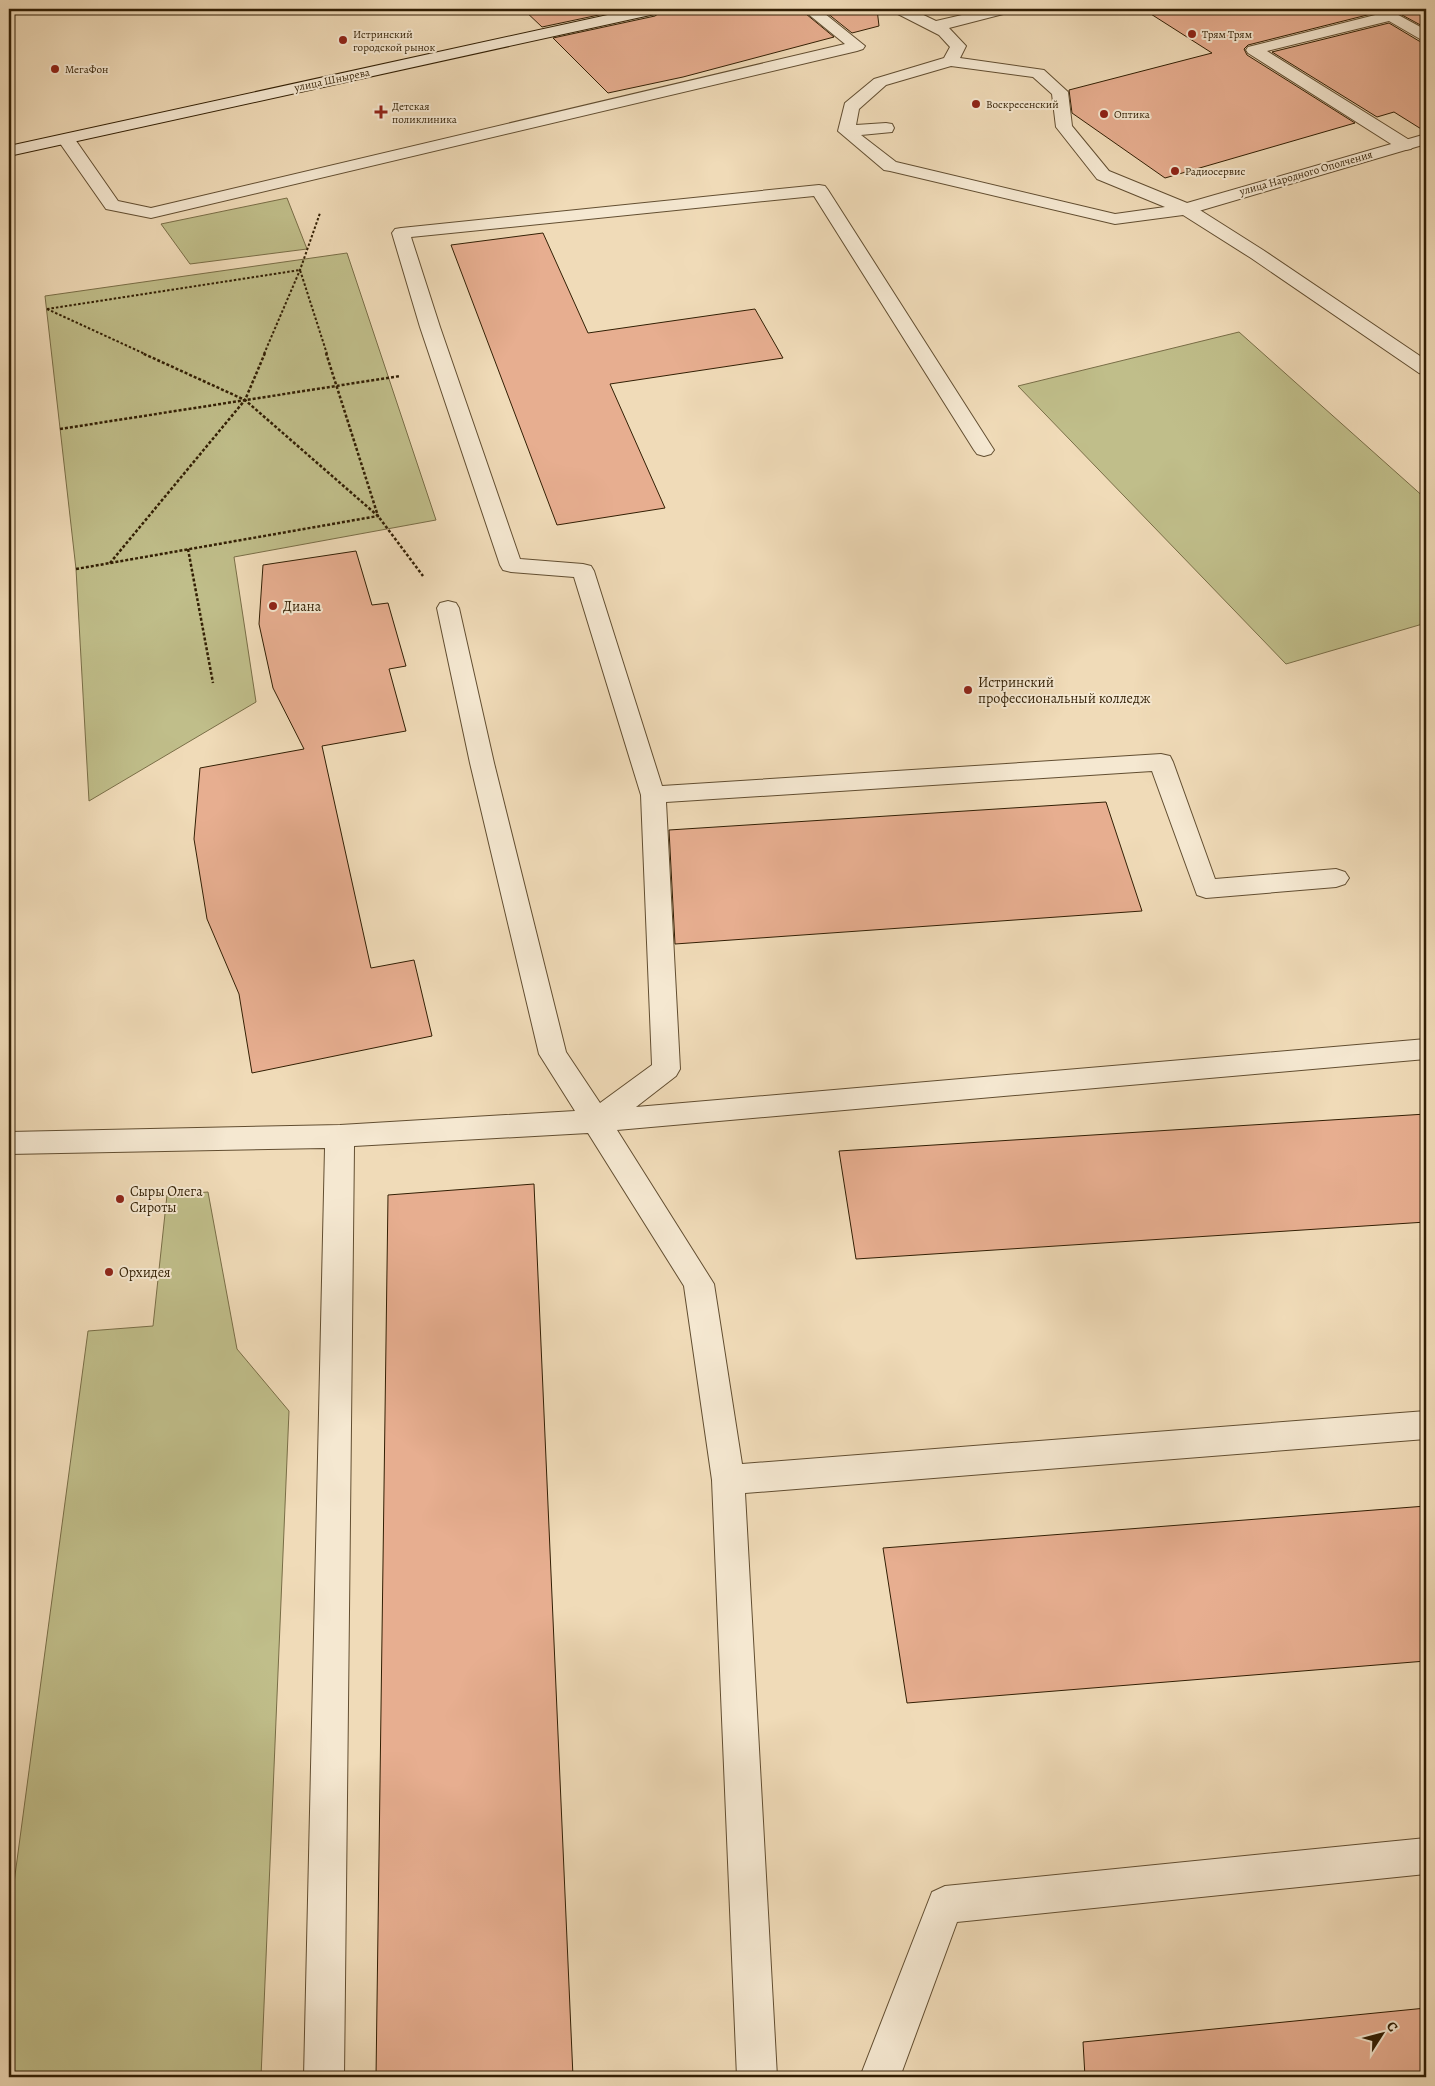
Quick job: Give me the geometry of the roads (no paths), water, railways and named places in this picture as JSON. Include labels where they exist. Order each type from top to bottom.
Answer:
[{"type":"street","name":"улица Шнырева","points":[[9,151],[655,9]]},
{"type":"street","points":[[66,139],[112,206],[151,212],[857,46],[810,9]]},
{"type":"street","points":[[900,9],[946,32],[958,46],[950,61]]},
{"type":"street","points":[[937,26],[1006,9]]},
{"type":"street","points":[[1405,145],[1254,50],[1391,16],[1426,36]]},
{"type":"street","points":[[886,128],[846,131],[852,107],[880,82],[950,61],[1038,73],[1060,92],[1064,127],[1103,175],[1186,209],[1257,254],[1426,369]]},
{"type":"street","name":"улица Народного Ополчения","points":[[846,131],[890,166],[1115,219],[1186,209],[1426,139]]},
{"type":"street","points":[[596,1121],[666,1069],[653,795],[583,571],[511,565],[444,369],[401,233],[819,190],[984,450]]},
{"type":"street","points":[[448,608],[482,764],[554,1054],[699,1284],[728,1480],[757,2077]]},
{"type":"street","points":[[653,795],[1161,762],[1206,890],[1336,878]]},
{"type":"street","points":[[9,1143],[340,1136],[596,1121],[1426,1049]]},
{"type":"street","points":[[324,2077],[340,1136]]},
{"type":"street","points":[[728,1480],[1426,1425]]},
{"type":"street","points":[[880,2077],[945,1905],[1426,1856]]},
{"type":"place","name":"Трям Трям","points":[[1192,34]]},
{"type":"place","name":"Истринский городской рынок","points":[[343,40]]},
{"type":"place","name":"МегаФон","points":[[55,69]]},
{"type":"place","name":"Воскресенский","points":[[976,104]]},
{"type":"place","name":"Детская поликлиника","points":[[381,112]]},
{"type":"place","name":"Оптика","points":[[1104,114]]},
{"type":"place","name":"Радиосервис","points":[[1175,171]]},
{"type":"place","name":"Диана","points":[[273,606]]},
{"type":"place","name":"Истринский профессиональный колледж","points":[[968,690]]},
{"type":"place","name":"Сыры Олега Сироты","points":[[120,1199]]},
{"type":"place","name":"Орхидея","points":[[109,1272]]}]
